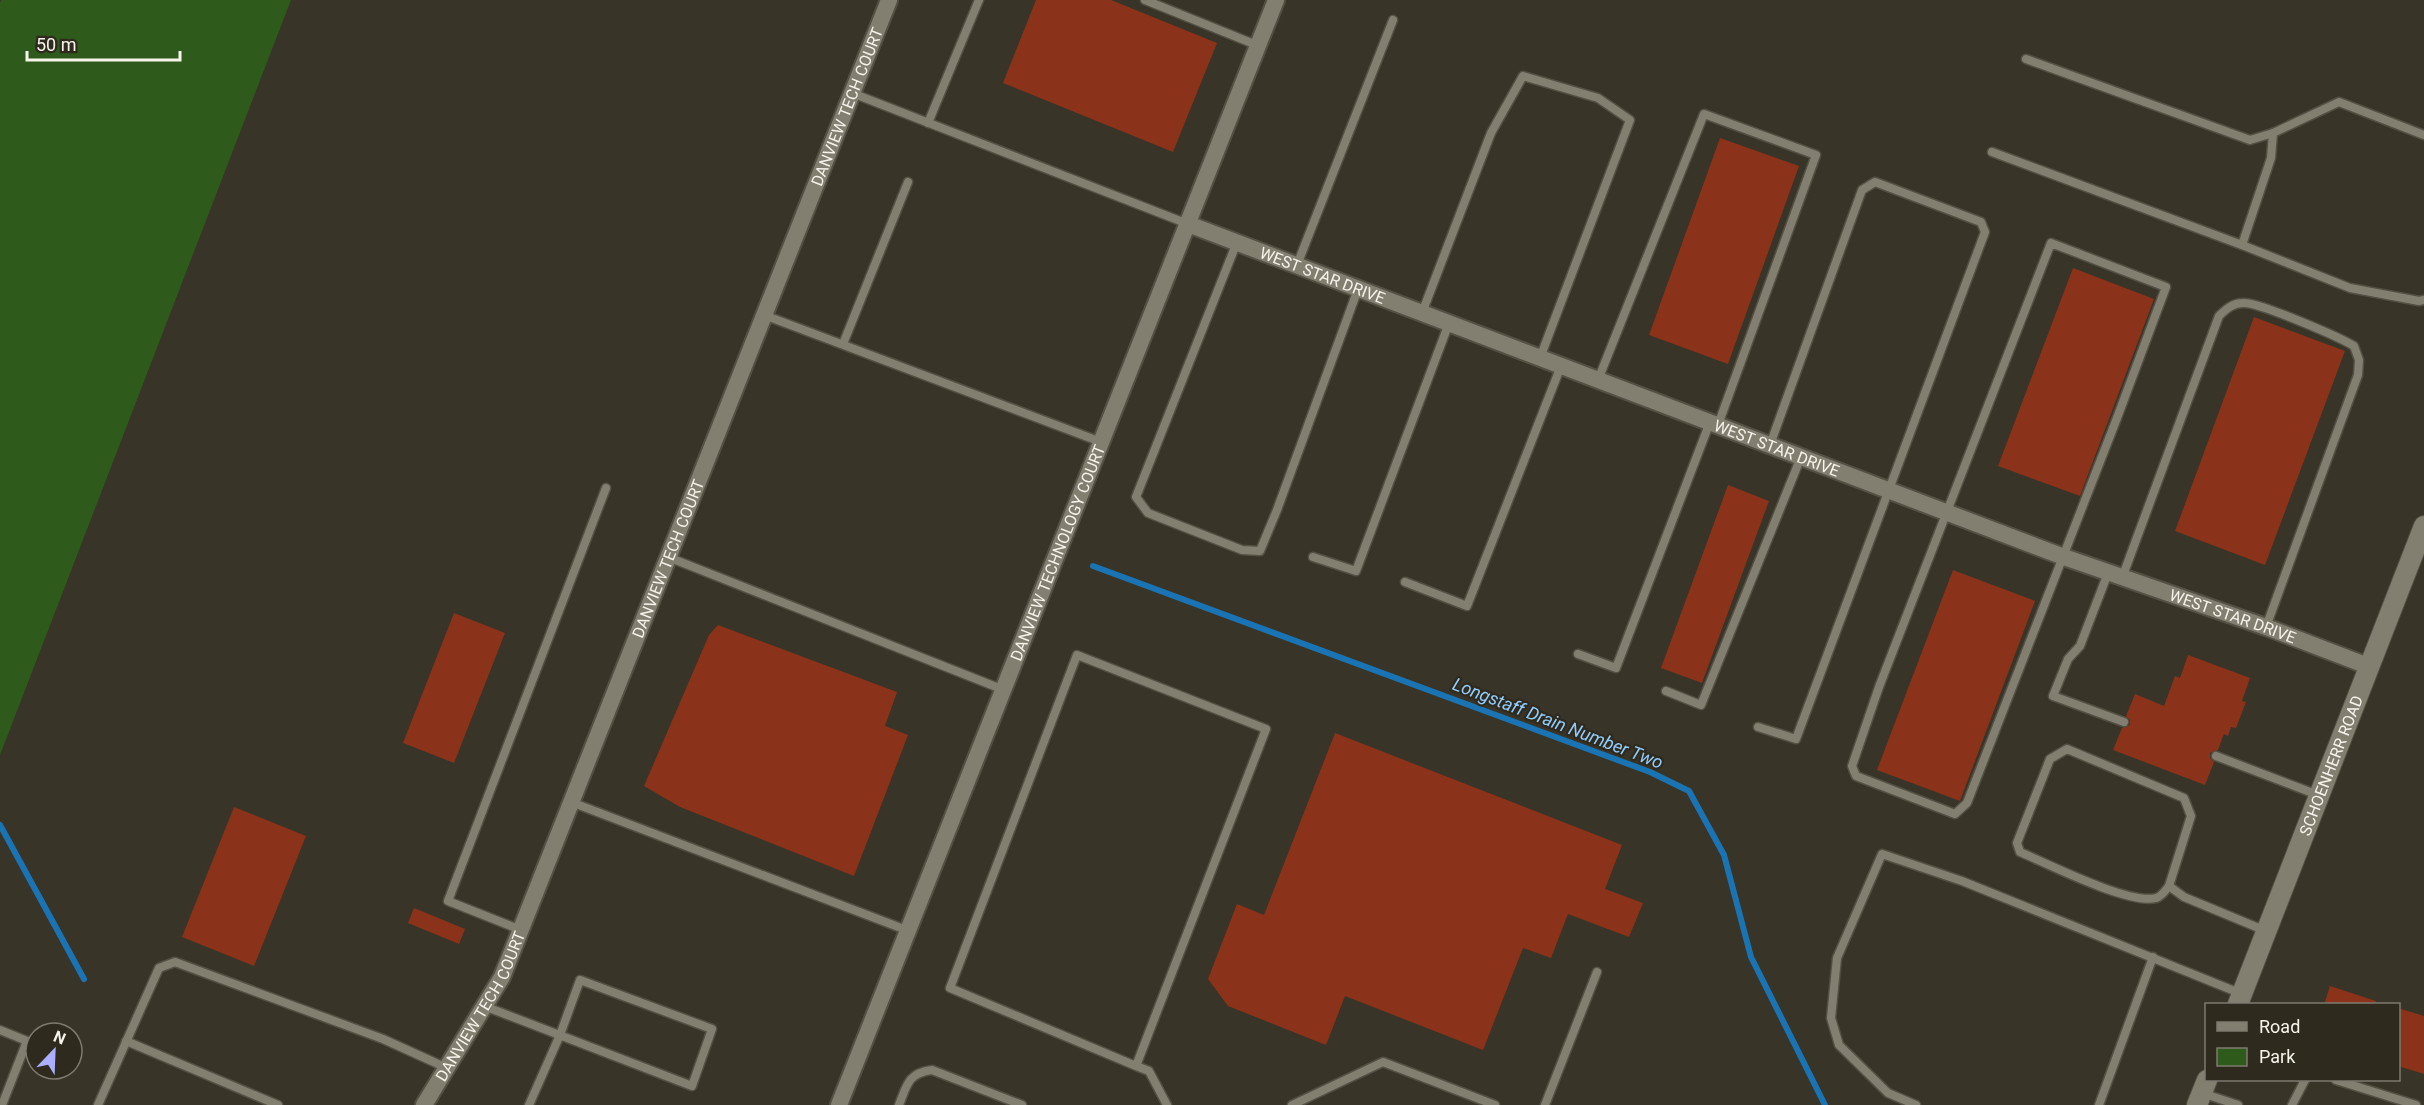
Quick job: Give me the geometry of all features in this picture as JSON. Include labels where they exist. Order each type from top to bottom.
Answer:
[{"type":"street","name":"DANVIEW TECH COURT","points":[[424,1105],[502,977],[889,0]]},
{"type":"street","name":"DANVIEW TECHNOLOGY COURT","points":[[840,1105],[1276,0]]},
{"type":"street","name":"WEST STAR DRIVE","points":[[1188,224],[2064,557],[2266,627],[2368,666]]},
{"type":"street","name":"SCHOENHERR ROAD","points":[[2240,999],[2424,526]]},
{"type":"lane","points":[[928,123],[979,0]]},
{"type":"lane","points":[[1145,0],[1259,45]]},
{"type":"lane","points":[[1297,265],[1393,20]]},
{"type":"lane","points":[[2026,58],[2250,140],[2273,133],[2339,102],[2424,135]]},
{"type":"lane","points":[[1422,313],[1491,133],[1523,75],[1598,98],[1630,120],[1540,358]]},
{"type":"lane","points":[[852,93],[1188,224]]},
{"type":"lane","points":[[1578,654],[1616,668],[1714,424],[1816,155],[1704,114],[1598,380]]},
{"type":"lane","points":[[2242,245],[2271,158],[2273,133]]},
{"type":"lane","points":[[1992,152],[2242,245],[2350,288],[2424,300]]},
{"type":"lane","points":[[843,344],[908,182]]},
{"type":"lane","points":[[1758,727],[1796,739],[1985,232],[1981,222],[1875,182],[1862,190],[1770,445]]},
{"type":"lane","points":[[1237,242],[1136,497],[1148,513],[1242,550],[1260,551],[1358,289]]},
{"type":"lane","points":[[2051,243],[2166,287],[2064,557],[1967,803],[1955,814],[1856,776],[1852,766],[1879,687],[2051,243]]},
{"type":"lane","points":[[2124,722],[2054,696],[2068,659],[2080,646],[2115,576],[2219,316],[2227,308],[2246,303],[2339,337],[2354,346],[2359,360],[2358,375],[2266,627]]},
{"type":"lane","points":[[764,315],[1101,442]]},
{"type":"lane","points":[[1313,557],[1356,572],[1449,323]]},
{"type":"lane","points":[[1405,582],[1467,606],[1561,366]]},
{"type":"lane","points":[[1666,691],[1701,705],[1801,457]]},
{"type":"lane","points":[[521,930],[448,901],[606,488]]},
{"type":"lane","points":[[668,557],[1004,690]]},
{"type":"lane","points":[[1136,1066],[1266,729],[1077,655],[950,988],[1136,1066],[1149,1071],[1167,1105]]},
{"type":"lane","points":[[2067,749],[2184,798],[2191,816],[2169,886],[2159,898],[2148,900],[2128,897],[2019,852],[2017,843],[2049,759],[2067,749]]},
{"type":"lane","points":[[2216,756],[2318,795]]},
{"type":"lane","points":[[571,802],[909,931]]},
{"type":"lane","points":[[1916,1105],[1888,1093],[1839,1044],[1831,1018],[1837,958],[1882,854],[1962,881],[2153,957],[2240,999]]},
{"type":"lane","points":[[2169,886],[2184,897],[2266,931]]},
{"type":"lane","points":[[2100,1105],[2153,957]]},
{"type":"lane","points":[[98,1105],[159,968],[175,962],[372,1035],[447,1068]]},
{"type":"lane","points":[[1545,1105],[1597,972]]},
{"type":"lane","points":[[484,1006],[560,1035],[692,1086],[712,1029],[580,980],[560,1035],[529,1105]]},
{"type":"lane","points":[[0,1030],[27,1041],[2,1105]]},
{"type":"lane","points":[[126,1041],[278,1105]]},
{"type":"lane","points":[[1292,1105],[1383,1062],[1495,1105]]},
{"type":"lane","points":[[899,1105],[910,1080],[918,1071],[932,1070],[1022,1105]]},
{"type":"lane","points":[[2292,1105],[2304,1081]]},
{"type":"lane","points":[[2339,1081],[2416,1105]]},
{"type":"lane","points":[[2202,1092],[2238,1105]]},
{"type":"green space","points":[[1,0],[291,0],[0,755],[0,3]]},
{"type":"building","points":[[1036,0],[1111,0],[1217,43],[1173,152],[1003,83]]},
{"type":"building","points":[[1720,138],[1799,166],[1728,364],[1649,335]]},
{"type":"building","points":[[2073,268],[2154,299],[2080,496],[1998,466]]},
{"type":"building","points":[[2254,317],[2345,351],[2265,565],[2175,531]]},
{"type":"building","points":[[1728,485],[1769,501],[1702,683],[1661,668]]},
{"type":"building","points":[[1953,570],[2035,601],[1960,801],[1877,770]]},
{"type":"building","points":[[454,613],[505,633],[454,763],[403,743]]},
{"type":"building","points":[[718,625],[897,692],[885,726],[908,735],[854,876],[680,807],[644,786],[709,635]]},
{"type":"building","points":[[2188,655],[2250,678],[2242,701],[2246,702],[2236,728],[2231,727],[2228,736],[2224,734],[2218,750],[2210,753],[2210,758],[2214,762],[2205,785],[2113,750],[2122,728],[2130,725],[2130,720],[2126,716],[2135,694],[2164,706],[2175,676],[2180,678]]},
{"type":"building","points":[[1335,733],[1622,845],[1605,889],[1643,903],[1629,937],[1568,914],[1551,958],[1523,948],[1483,1050],[1345,996],[1326,1045],[1228,1006],[1208,979],[1237,904],[1264,915]]},
{"type":"building","points":[[234,807],[306,836],[254,966],[182,937]]},
{"type":"building","points":[[414,908],[465,929],[459,944],[408,923]]},
{"type":"building","points":[[2330,986],[2376,1001],[2376,1003],[2325,1003]]},
{"type":"building","points":[[2400,1009],[2424,1016],[2424,1074],[2400,1067]]},
{"type":"waterway","name":"Longstaff Drain Number Two","points":[[1093,566],[1650,772],[1689,791],[1724,855],[1751,957],[1825,1105]]},
{"type":"waterway","points":[[0,825],[84,979]]}]
